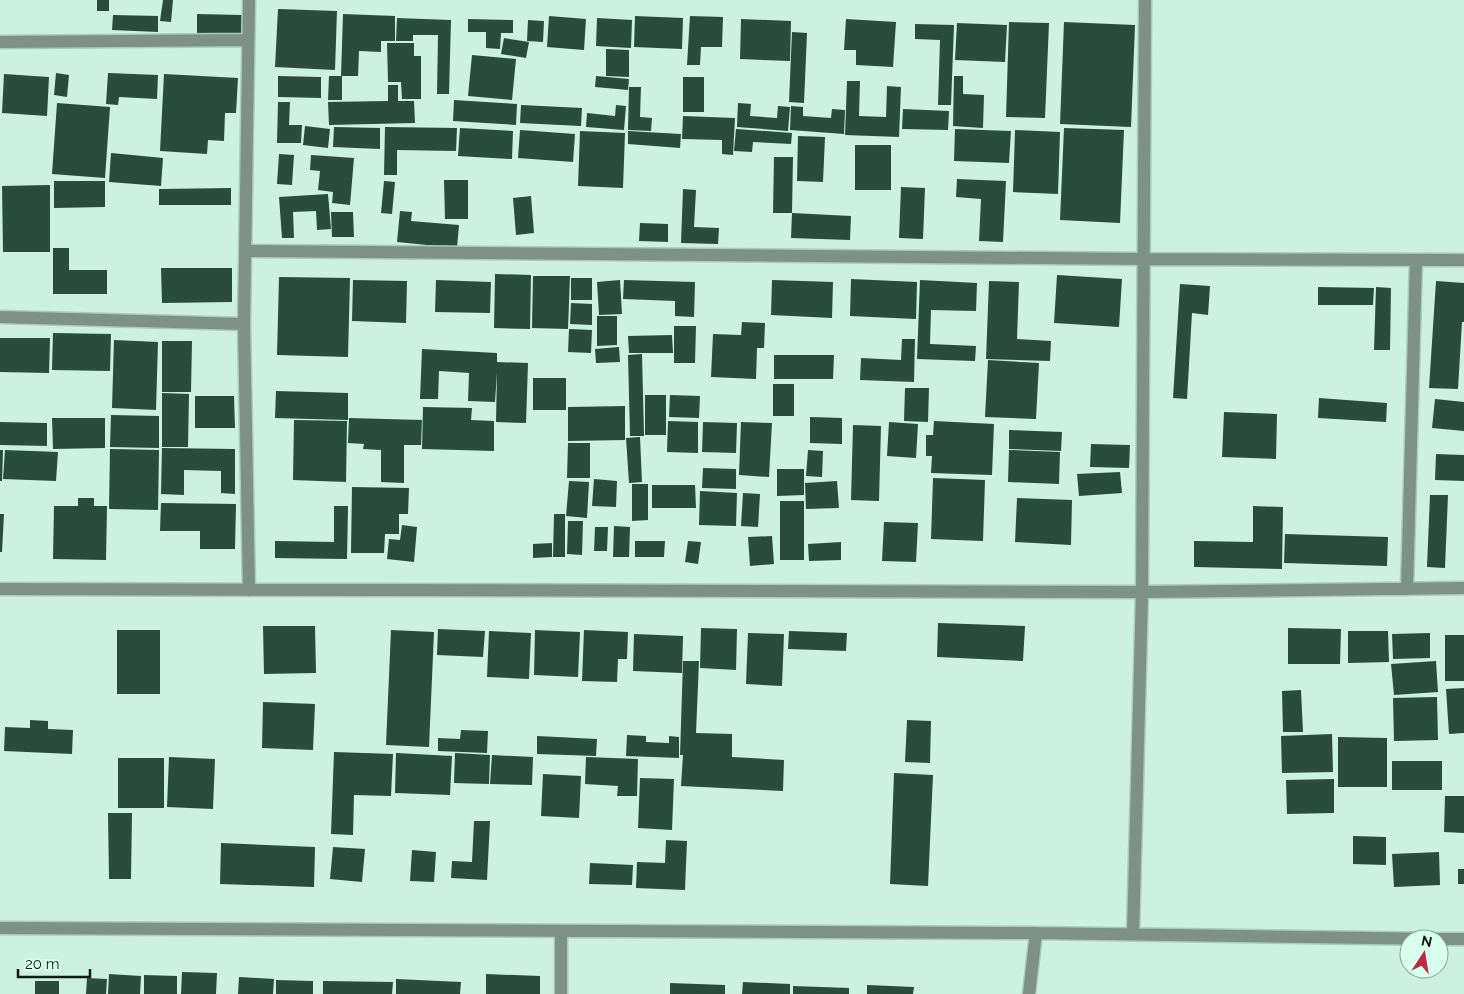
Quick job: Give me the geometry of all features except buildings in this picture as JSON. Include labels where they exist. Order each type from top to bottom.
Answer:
[{"type":"street","points":[[249,0],[244,324],[249,590]]},
{"type":"street","points":[[1133,934],[1142,592],[1145,0]]},
{"type":"street","points":[[0,42],[248,40]]},
{"type":"street","points":[[246,250],[1144,259],[1464,260]]},
{"type":"street","points":[[1406,589],[1416,260]]},
{"type":"street","points":[[0,318],[244,324]]},
{"type":"street","points":[[0,589],[1142,592],[1464,588]]},
{"type":"street","points":[[0,928],[1036,933],[1399,938]]},
{"type":"street","points":[[561,931],[561,994]]},
{"type":"street","points":[[1030,994],[1036,933]]},
{"type":"street","points":[[1449,939],[1464,940]]}]
